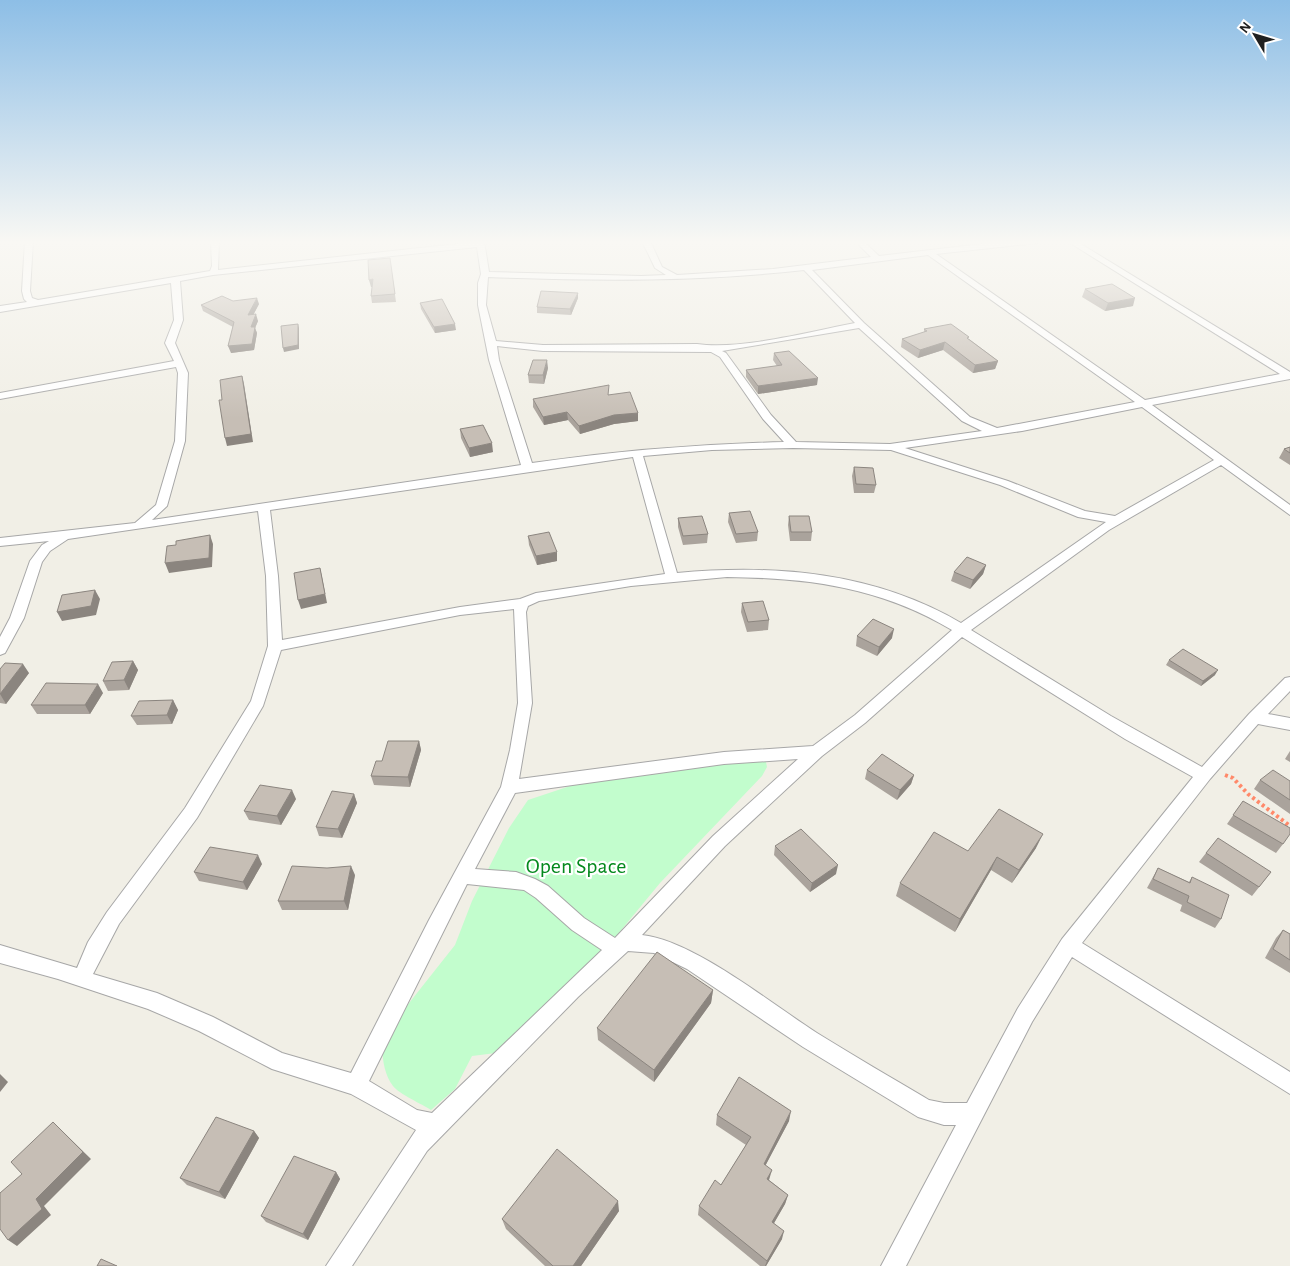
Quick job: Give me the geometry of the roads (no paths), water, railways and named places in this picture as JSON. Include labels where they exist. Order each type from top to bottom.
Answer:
[{"type":"street","points":[[31,300],[38,303]]},
{"type":"street","points":[[0,309],[55,300]]},
{"type":"street","points":[[169,520],[162,514],[161,506],[180,440],[183,373],[170,343],[179,324],[181,310],[179,300]]},
{"type":"street","points":[[482,300],[494,360],[528,468]]},
{"type":"street","points":[[837,300],[861,325],[966,419],[978,426],[997,432]]},
{"type":"street","points":[[997,300],[1222,460],[1290,511]]},
{"type":"street","points":[[1167,300],[1289,376]]},
{"type":"street","points":[[492,343],[543,348],[697,346],[713,349],[804,336],[861,325]]},
{"type":"street","points":[[713,349],[723,355],[767,417],[793,445]]},
{"type":"street","points":[[0,396],[180,363]]},
{"type":"street","points":[[0,542],[68,536],[637,453],[712,447],[793,445],[890,447],[997,432],[1289,376]]},
{"type":"street","points":[[890,447],[1004,483],[1082,514],[1117,520]]},
{"type":"street","points":[[637,453],[672,576]]},
{"type":"street","points":[[338,1266],[419,1143],[435,1125],[620,946],[719,841],[816,752],[860,719],[961,630],[1117,520],[1222,460]]},
{"type":"street","points":[[137,525],[161,506]]},
{"type":"street","points":[[81,979],[95,948],[113,918],[191,813],[224,762],[258,702],[275,646],[272,576],[264,508]]},
{"type":"street","points":[[0,650],[17,618],[36,561],[55,541],[68,536]]},
{"type":"street","points":[[27,539],[36,561]]},
{"type":"street","points":[[275,646],[460,611],[523,603],[536,597],[672,576],[760,572],[849,584],[915,606],[961,630],[1162,754],[1208,771]]},
{"type":"street","points":[[356,1085],[509,787],[518,750],[525,703],[519,612],[523,603]]},
{"type":"street","points":[[893,1266],[1025,1015],[1069,945],[1208,771],[1254,718],[1290,682]]},
{"type":"street","points":[[1254,718],[1276,720],[1290,724]]},
{"type":"street","points":[[509,787],[724,758],[816,752]]},
{"type":"street","points":[[462,876],[516,880],[530,884],[542,892],[578,924],[620,946],[656,945],[694,963],[810,1040],[926,1110],[944,1114],[972,1114]]},
{"type":"street","points":[[1069,945],[1290,1084]]},
{"type":"street","points":[[0,954],[58,970],[150,1000],[206,1024],[279,1062],[356,1085],[414,1119],[435,1125]]},
{"type":"park label","name":"Open Space","points":[[576,865]]}]
